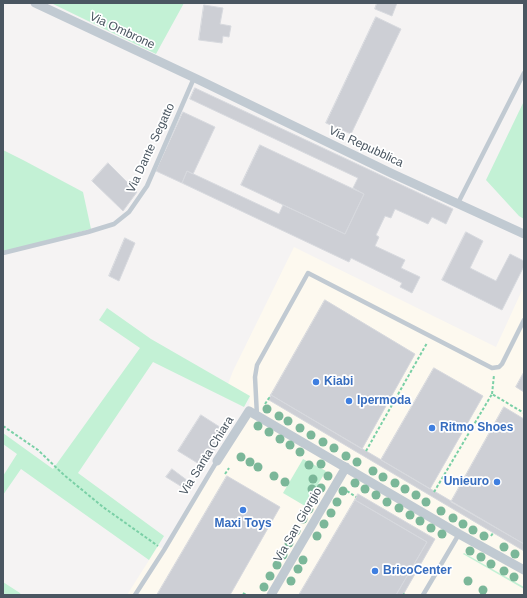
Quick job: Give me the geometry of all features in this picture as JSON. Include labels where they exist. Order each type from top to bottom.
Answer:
[{"type":"street","name":"Via Ombrone","points":[[35,3],[197,79]]},
{"type":"street","name":"Via Repubblica","points":[[197,79],[307,133],[524,234]]},
{"type":"street","name":"Via Santa Chiara","points":[[217,460],[249,411],[257,416]]},
{"type":"street","points":[[257,416],[459,534],[524,570]]},
{"type":"street","name":"Via San Giorgio","points":[[271,595],[346,467]]},
{"type":"lane","points":[[458,204],[524,73]]},
{"type":"lane","name":"Via Dante Segatto","points":[[3,254],[114,224],[129,212],[147,186],[197,79]]},
{"type":"lane","points":[[257,416],[255,377],[257,365],[308,273],[492,368],[499,367],[502,364],[524,320]]},
{"type":"lane","name":"Via Santa Chiara","points":[[135,595],[164,550],[217,460]]},
{"type":"lane","points":[[423,595],[459,534]]},
{"type":"path","points":[[366,452],[431,337]]},
{"type":"path","points":[[434,492],[492,394],[496,368]]},
{"type":"path","points":[[492,394],[524,413]]},
{"type":"path","points":[[265,404],[270,398]]},
{"type":"path","points":[[3,426],[38,450],[64,475],[103,507],[164,550]]},
{"type":"path","points":[[225,474],[229,468]]},
{"type":"path","points":[[347,491],[356,497]]},
{"type":"shaded area","points":[[294,247],[496,347],[524,286],[524,595],[127,595],[158,546],[164,550],[249,411],[250,396],[228,384]]},
{"type":"green space","points":[[51,3],[184,3],[156,54]]},
{"type":"green space","points":[[524,101],[524,219],[519,216],[486,180]]},
{"type":"green space","points":[[3,150],[83,192],[91,229],[3,252]]},
{"type":"green space","points":[[107,308],[151,339],[250,396],[244,407],[153,362],[78,473],[164,536],[149,560],[21,469],[3,495],[3,476],[17,454],[3,444],[3,433],[53,469],[140,348],[99,320]]},
{"type":"green space","points":[[303,459],[326,471],[305,506],[283,493]]},
{"type":"green space","points":[[464,553],[524,587],[524,589],[463,554]]},
{"type":"green space","points":[[3,582],[20,593],[21,595],[3,595]]},
{"type":"building","points":[[377,3],[397,3],[392,16],[375,9]]},
{"type":"building","points":[[204,5],[223,8],[220,24],[231,26],[229,37],[223,36],[222,43],[199,40]]},
{"type":"building","points":[[376,17],[401,29],[351,134],[326,123]]},
{"type":"building","points":[[195,88],[453,209],[446,224],[432,217],[428,224],[395,209],[391,218],[385,216],[376,235],[379,237],[375,246],[405,260],[401,268],[420,277],[412,293],[400,287],[402,283],[351,258],[349,262],[182,183],[187,171],[279,214],[283,205],[345,234],[364,194],[353,188],[358,178],[190,99]]},
{"type":"building","points":[[183,112],[215,127],[193,174],[187,171],[182,183],[156,171]]},
{"type":"building","points":[[260,145],[364,194],[345,234],[241,185]]},
{"type":"building","points":[[108,163],[137,192],[123,211],[92,181]]},
{"type":"building","points":[[466,232],[483,241],[470,268],[496,281],[510,254],[524,261],[524,266],[502,310],[442,280]]},
{"type":"building","points":[[125,238],[135,243],[119,281],[109,276]]},
{"type":"building","points":[[325,300],[415,354],[362,449],[271,395]]},
{"type":"building","name":"Ritmo Shoes","points":[[434,368],[483,396],[430,489],[381,460]]},
{"type":"building","points":[[524,372],[524,392],[516,387]]},
{"type":"building","points":[[271,395],[524,544],[524,551],[269,400]]},
{"type":"building","points":[[504,407],[524,419],[524,544],[451,502]]},
{"type":"building","points":[[201,415],[226,431],[204,467],[178,451]]},
{"type":"building","points":[[172,469],[192,484],[187,490],[166,477]]},
{"type":"building","points":[[227,476],[280,507],[230,595],[157,595]]},
{"type":"building","points":[[358,494],[435,539],[403,595],[396,595],[427,542],[355,500]]},
{"type":"building","points":[[355,500],[427,542],[396,595],[299,595]]},
{"type":"place","name":"Kiabi","points":[[316,382]]},
{"type":"place","name":"Ipermoda","points":[[349,401]]},
{"type":"place","name":"Ritmo Shoes","points":[[432,428]]},
{"type":"place","name":"Unieuro","points":[[497,482]]},
{"type":"place","name":"Maxi Toys","points":[[243,510]]},
{"type":"place","name":"BricoCenter","points":[[375,571]]}]
